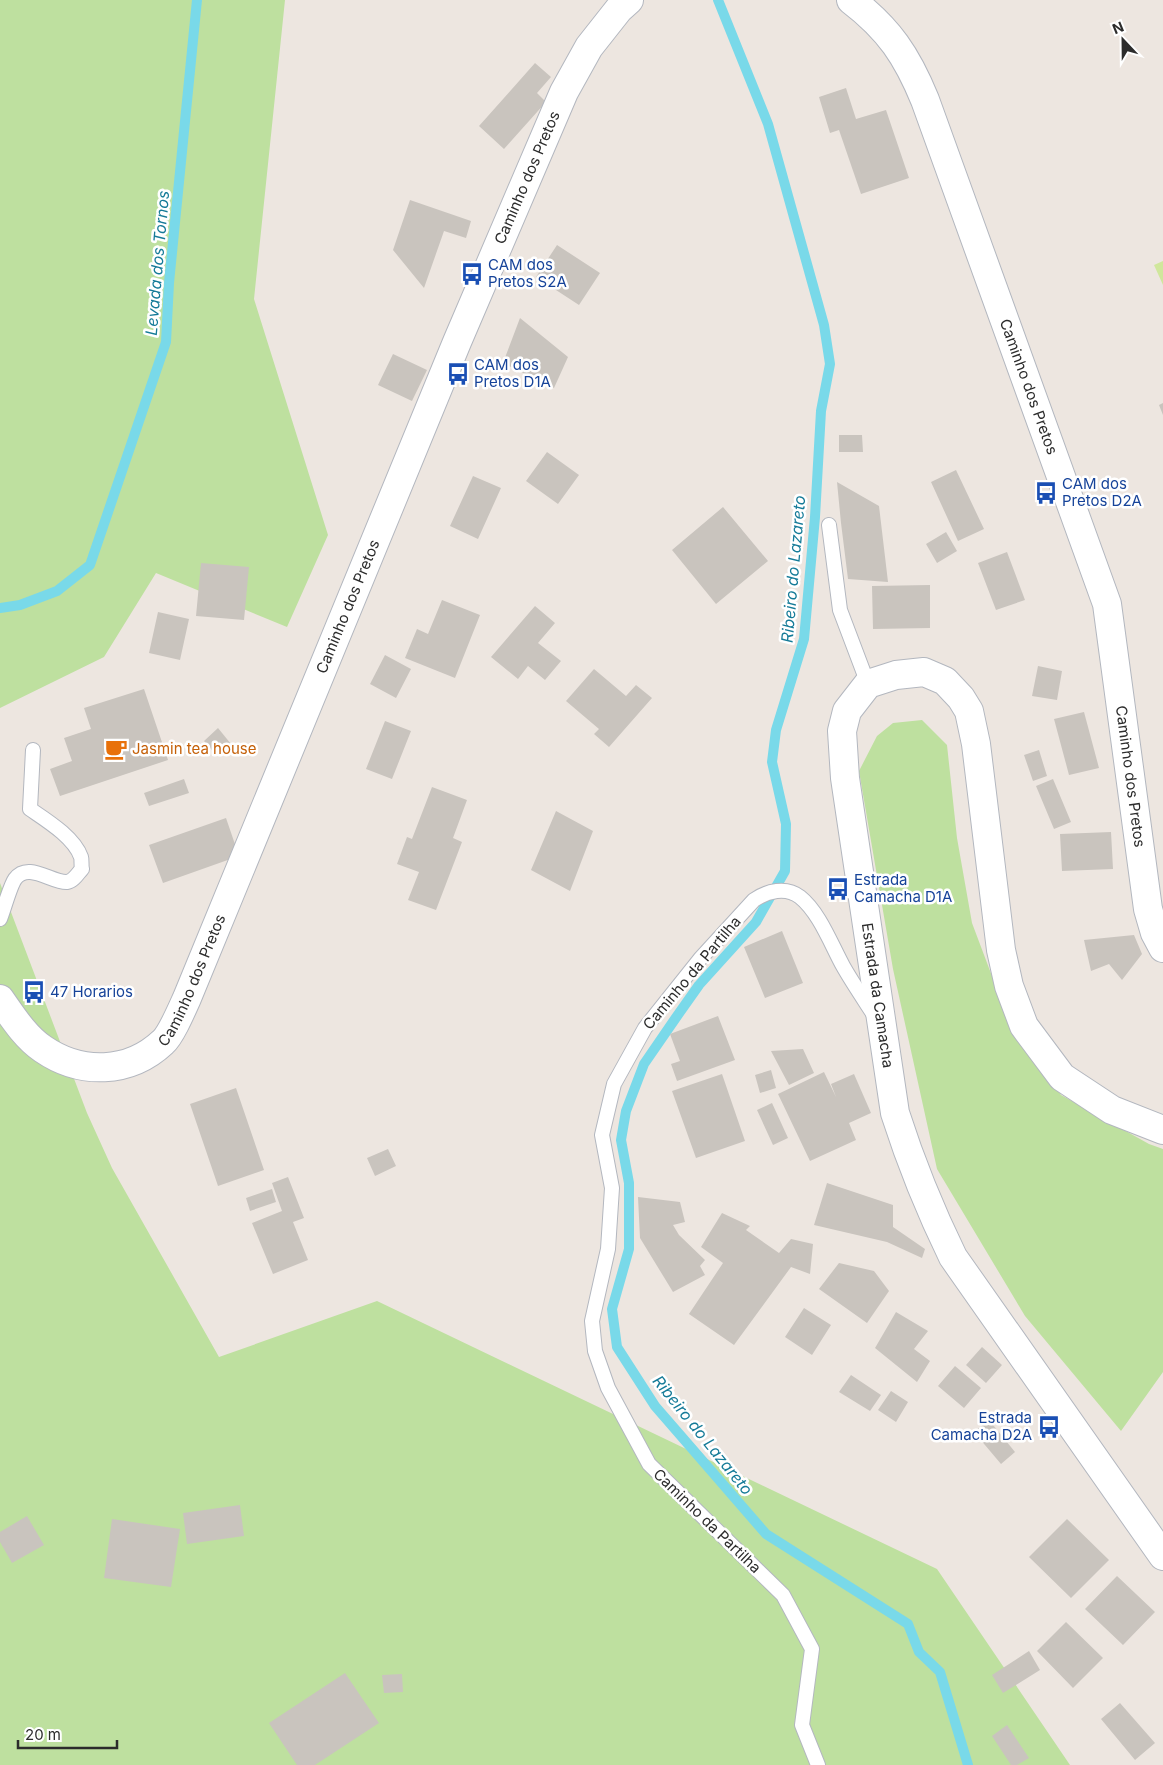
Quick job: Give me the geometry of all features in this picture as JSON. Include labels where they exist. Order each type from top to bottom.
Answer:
[{"type":"main road","name":"Caminho dos Pretos","points":[[0,999],[19,1025],[42,1048],[68,1063],[90,1068],[116,1067],[140,1058],[164,1041],[187,998],[450,360],[564,92],[589,47],[628,0]]},
{"type":"main road","name":"Caminho dos Pretos","points":[[852,0],[870,14],[891,37],[916,78],[926,100],[1107,604],[1148,909],[1155,932],[1163,948]]},
{"type":"main road","points":[[868,684],[896,675],[924,672],[945,681],[961,698],[969,711],[976,744],[1001,950],[1009,986],[1024,1026],[1062,1077],[1112,1110],[1163,1130]]},
{"type":"main road","name":"Estrada da Camacha","points":[[868,684],[848,711],[842,731],[843,752],[850,817],[884,1030],[895,1113],[932,1213],[954,1257],[1163,1556]]},
{"type":"lane","points":[[830,525],[840,610],[868,684]]},
{"type":"lane","points":[[0,919],[15,878],[23,872],[32,872],[67,882],[73,879],[82,869],[81,857],[70,840],[49,821],[30,809],[33,750]]},
{"type":"lane","name":"Caminho da Partilha","points":[[818,1765],[802,1725],[812,1649],[797,1619],[783,1594],[649,1464],[608,1388],[595,1351],[592,1321],[608,1249],[612,1188],[602,1135],[614,1084],[645,1028],[700,959],[754,900],[763,894],[781,890],[799,896],[812,910],[851,979],[884,1030]]},
{"type":"green space","points":[[0,0],[285,0],[254,299],[328,535],[287,627],[156,573],[104,657],[0,708]]},
{"type":"green space","points":[[1163,261],[1163,285],[1154,265]]},
{"type":"green space","points":[[922,720],[947,745],[957,838],[972,923],[1007,1016],[1061,1095],[1149,1144],[1163,1149],[1163,1372],[1121,1431],[1025,1316],[937,1169],[893,969],[859,771],[877,736],[893,723]]},
{"type":"green space","points":[[0,883],[87,1113],[112,1168],[219,1357],[377,1301],[937,1569],[1070,1765],[0,1765]]},
{"type":"building","points":[[535,63],[551,77],[537,93],[546,102],[504,149],[479,126]]},
{"type":"building","points":[[846,88],[856,119],[886,110],[909,178],[861,194],[839,130],[830,133],[819,97]]},
{"type":"building","points":[[410,200],[471,221],[466,238],[444,231],[424,288],[393,250]]},
{"type":"building","points":[[557,245],[600,273],[579,305],[536,277]]},
{"type":"building","points":[[520,318],[568,357],[554,388],[503,363]]},
{"type":"building","points":[[393,354],[427,370],[412,401],[378,385]]},
{"type":"building","points":[[1163,403],[1163,415],[1159,405]]},
{"type":"building","points":[[839,435],[862,435],[863,452],[839,452]]},
{"type":"building","points":[[547,452],[579,475],[558,504],[526,481]]},
{"type":"building","points":[[956,470],[984,529],[958,541],[931,482]]},
{"type":"building","points":[[473,476],[501,488],[478,539],[450,526]]},
{"type":"building","points":[[837,482],[879,506],[888,582],[848,579]]},
{"type":"building","points":[[723,507],[768,561],[716,604],[672,550]]},
{"type":"building","points":[[946,532],[957,551],[937,563],[926,544]]},
{"type":"building","points":[[1007,552],[1025,600],[996,610],[978,563]]},
{"type":"building","points":[[201,563],[249,567],[244,620],[196,616]]},
{"type":"building","points":[[930,585],[930,628],[873,629],[872,586]]},
{"type":"building","points":[[442,600],[480,615],[455,678],[405,658],[417,629],[428,634]]},
{"type":"building","points":[[535,606],[555,623],[538,643],[561,661],[545,680],[528,666],[518,679],[491,657]]},
{"type":"building","points":[[158,612],[189,619],[180,660],[149,653]]},
{"type":"building","points":[[385,655],[411,669],[396,698],[370,684]]},
{"type":"building","points":[[1038,666],[1062,671],[1057,700],[1032,696]]},
{"type":"building","points":[[594,669],[626,696],[636,685],[652,698],[609,747],[594,734],[599,729],[566,701]]},
{"type":"building","name":"Jasmin tea house","points":[[144,689],[168,760],[60,796],[50,769],[72,761],[64,738],[91,729],[84,708]]},
{"type":"building","points":[[1084,712],[1099,768],[1069,775],[1054,719]]},
{"type":"building","points":[[385,721],[411,731],[392,779],[366,769]]},
{"type":"building","points":[[218,728],[231,744],[217,756],[204,741]]},
{"type":"building","points":[[1039,750],[1047,776],[1033,781],[1024,755]]},
{"type":"building","points":[[184,779],[189,793],[149,806],[144,793]]},
{"type":"building","points":[[1053,779],[1071,822],[1054,829],[1036,786]]},
{"type":"building","points":[[432,787],[467,800],[453,838],[462,842],[436,910],[408,900],[419,872],[397,864],[407,837],[412,839]]},
{"type":"building","points":[[556,811],[593,831],[570,891],[531,870]]},
{"type":"building","points":[[226,818],[239,856],[163,883],[149,845]]},
{"type":"building","points":[[1111,832],[1113,869],[1062,871],[1060,834]]},
{"type":"building","points":[[782,931],[803,983],[765,998],[744,947]]},
{"type":"building","points":[[1134,935],[1142,954],[1122,980],[1109,964],[1091,971],[1084,940]]},
{"type":"building","points":[[718,1016],[735,1060],[677,1081],[671,1064],[680,1061],[670,1034]]},
{"type":"building","points":[[803,1049],[814,1073],[789,1085],[771,1051]]},
{"type":"building","points":[[771,1070],[776,1088],[760,1093],[755,1075]]},
{"type":"building","points":[[824,1072],[836,1097],[831,1084],[854,1074],[871,1113],[849,1123],[856,1140],[810,1161],[778,1094]]},
{"type":"building","points":[[722,1074],[745,1141],[696,1158],[672,1091]]},
{"type":"building","points":[[236,1088],[264,1170],[218,1186],[190,1104]]},
{"type":"building","points":[[772,1103],[788,1138],[773,1145],[757,1110]]},
{"type":"building","points":[[388,1149],[396,1166],[375,1176],[367,1158]]},
{"type":"building","points":[[288,1177],[304,1218],[293,1222],[308,1260],[273,1274],[252,1223],[282,1211],[272,1183]]},
{"type":"building","points":[[827,1183],[893,1205],[893,1227],[925,1249],[922,1258],[887,1242],[814,1225]]},
{"type":"building","points":[[272,1189],[276,1202],[250,1211],[246,1198]]},
{"type":"building","points":[[638,1197],[680,1202],[685,1222],[673,1225],[679,1235],[705,1260],[700,1266],[705,1275],[673,1292],[640,1238]]},
{"type":"building","points":[[722,1213],[750,1226],[746,1230],[779,1253],[791,1239],[813,1244],[810,1274],[791,1267],[734,1345],[689,1314],[723,1263],[701,1247]]},
{"type":"building","points":[[839,1263],[874,1271],[889,1291],[867,1323],[819,1289]]},
{"type":"building","points":[[804,1308],[831,1325],[812,1355],[785,1337]]},
{"type":"building","points":[[896,1312],[928,1331],[914,1349],[930,1361],[917,1382],[875,1348]]},
{"type":"building","points":[[982,1347],[1002,1365],[986,1383],[966,1365]]},
{"type":"building","points":[[955,1366],[981,1388],[964,1408],[938,1386]]},
{"type":"building","points":[[851,1375],[881,1395],[870,1411],[839,1392]]},
{"type":"building","points":[[891,1391],[908,1402],[896,1422],[878,1410]]},
{"type":"building","points":[[989,1420],[1015,1452],[1001,1464],[974,1432]]},
{"type":"building","points":[[240,1505],[244,1536],[187,1544],[183,1513]]},
{"type":"building","points":[[27,1516],[44,1545],[12,1563],[0,1542],[0,1532]]},
{"type":"building","points":[[112,1519],[180,1529],[171,1587],[104,1578]]},
{"type":"building","points":[[1067,1519],[1109,1560],[1071,1598],[1029,1557]]},
{"type":"building","points":[[1117,1576],[1155,1612],[1123,1645],[1085,1609]]},
{"type":"building","points":[[1066,1622],[1103,1658],[1073,1688],[1037,1651]]},
{"type":"building","points":[[1029,1651],[1040,1670],[1003,1693],[992,1675]]},
{"type":"building","points":[[345,1673],[379,1723],[315,1765],[297,1765],[269,1723]]},
{"type":"building","points":[[402,1674],[403,1692],[384,1693],[382,1675]]},
{"type":"building","points":[[1120,1703],[1155,1743],[1135,1760],[1101,1719]]},
{"type":"building","points":[[1007,1725],[1029,1758],[1017,1765],[1011,1765],[992,1736]]},
{"type":"waterway","name":"Levada dos Tornos","points":[[0,608],[20,605],[57,591],[90,565],[166,342],[169,283],[197,0]]},
{"type":"waterway","name":"Ribeiro do Lazareto","points":[[718,0],[768,124],[824,325],[830,364],[821,411],[815,517],[804,639],[776,730],[772,762],[786,824],[785,871],[756,922],[699,985],[644,1064],[626,1111],[621,1140],[629,1183],[629,1249],[612,1309],[617,1347],[655,1406],[766,1534],[908,1624],[919,1652],[940,1672],[968,1765]]},
{"type":"place","name":"CAM dos Pretos S2A","points":[[472,274]]},
{"type":"place","name":"CAM dos Pretos D1A","points":[[458,374]]},
{"type":"place","name":"CAM dos Pretos D2A","points":[[1046,493]]},
{"type":"place","name":"Jasmin tea house","points":[[116,749]]},
{"type":"place","name":"Estrada Camacha D1A","points":[[838,889]]},
{"type":"place","name":"47 Horarios","points":[[34,992]]},
{"type":"place","name":"Estrada Camacha D2A","points":[[1049,1427]]}]
